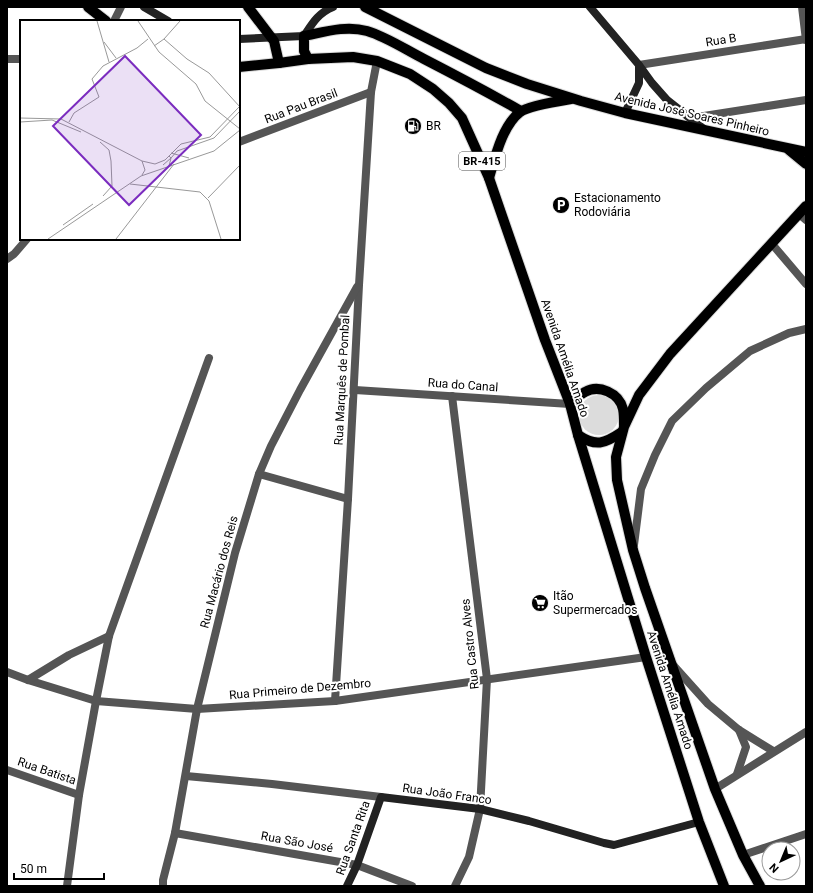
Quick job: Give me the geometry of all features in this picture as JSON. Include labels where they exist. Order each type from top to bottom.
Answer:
[{"type":"main road","points":[[88,7],[105,20]]},
{"type":"main road","points":[[248,7],[271,37],[276,48],[279,63]]},
{"type":"main road","name":"Avenida José Soares Pinheiro","points":[[365,7],[486,68],[527,84],[573,99],[625,113],[806,152]]},
{"type":"main road","points":[[308,59],[304,51],[304,36],[335,30],[351,29],[367,31],[490,93],[520,111]]},
{"type":"main road","name":"Avenida Amélia Amado","points":[[240,67],[308,59],[353,57],[376,61],[410,74],[433,89],[449,103],[462,118],[489,178],[545,340],[570,404],[578,435],[646,657],[699,822],[724,886]]},
{"type":"main road","points":[[489,178],[496,155],[508,127],[520,111],[544,104],[573,99]]},
{"type":"main road","points":[[787,149],[803,160],[806,164]]},
{"type":"main road","name":"Avenida Amélia Amado","points":[[760,886],[743,855],[714,790],[670,662],[633,550],[617,480],[616,457],[623,430],[639,395],[670,354],[772,244],[804,214]]},
{"type":"main road","points":[[570,404],[585,392],[594,389],[612,393],[623,407],[623,430],[604,442],[595,443],[586,441],[578,435]]},
{"type":"street","points":[[114,20],[121,7]]},
{"type":"street","points":[[144,7],[166,20]]},
{"type":"street","points":[[240,39],[304,36],[317,17],[325,10],[333,7]]},
{"type":"street","points":[[590,7],[639,65],[652,83],[668,100],[705,130]]},
{"type":"street","points":[[802,7],[806,39]]},
{"type":"street","name":"Rua B","points":[[639,65],[806,39]]},
{"type":"street","points":[[7,59],[20,59]]},
{"type":"street","name":"Rua Marquês de Pombal","points":[[335,701],[355,390],[359,285],[371,92],[376,61]]},
{"type":"street","points":[[625,113],[640,83],[639,65]]},
{"type":"street","name":"Rua Pau Brasil","points":[[240,142],[371,92]]},
{"type":"street","name":"Avenida José Soares Pinheiro","points":[[691,118],[806,100]]},
{"type":"street","points":[[7,259],[14,254],[26,240]]},
{"type":"street","points":[[772,244],[806,284]]},
{"type":"street","name":"Rua Macário dos Reis","points":[[163,886],[163,880],[175,833],[186,776],[197,709],[235,553],[259,474],[271,446],[300,390],[359,285]]},
{"type":"street","points":[[633,550],[641,489],[658,448],[672,421],[706,388],[750,351],[789,333],[806,329]]},
{"type":"street","points":[[67,886],[79,795],[109,636],[209,358]]},
{"type":"street","name":"Rua do Canal","points":[[355,390],[570,404]]},
{"type":"street","name":"Rua Castro Alves","points":[[452,396],[487,679],[480,809],[469,857],[455,886]]},
{"type":"street","points":[[259,474],[348,500]]},
{"type":"street","points":[[28,680],[69,655],[109,636]]},
{"type":"street","name":"Rua Primeiro de Dezembro","points":[[7,672],[96,701],[197,709],[335,701],[646,657]]},
{"type":"street","points":[[670,662],[708,704],[739,730],[774,751]]},
{"type":"street","points":[[737,774],[746,747],[739,730]]},
{"type":"street","points":[[714,790],[737,774],[806,732]]},
{"type":"street","name":"Rua Batista","points":[[7,770],[79,795]]},
{"type":"street","name":"Rua João Franco","points":[[186,776],[272,784],[480,809],[614,845],[699,822]]},
{"type":"street","name":"Rua Santa Rita","points":[[347,886],[357,865],[380,797]]},
{"type":"street","name":"Rua São José","points":[[175,833],[357,865],[412,886]]},
{"type":"street","points":[[743,855],[806,834]]},
{"type":"shaded area","points":[[595,395],[603,395],[610,398],[616,404],[619,415],[616,426],[610,432],[603,435],[595,435],[588,432],[582,426],[579,419],[579,411],[582,404],[588,398]]},
{"type":"place","name":"BR","points":[[413,126]]},
{"type":"place","name":"Estacionamento Rodoviária","points":[[561,205]]},
{"type":"place","name":"Itão Supermercados","points":[[540,603]]}]
